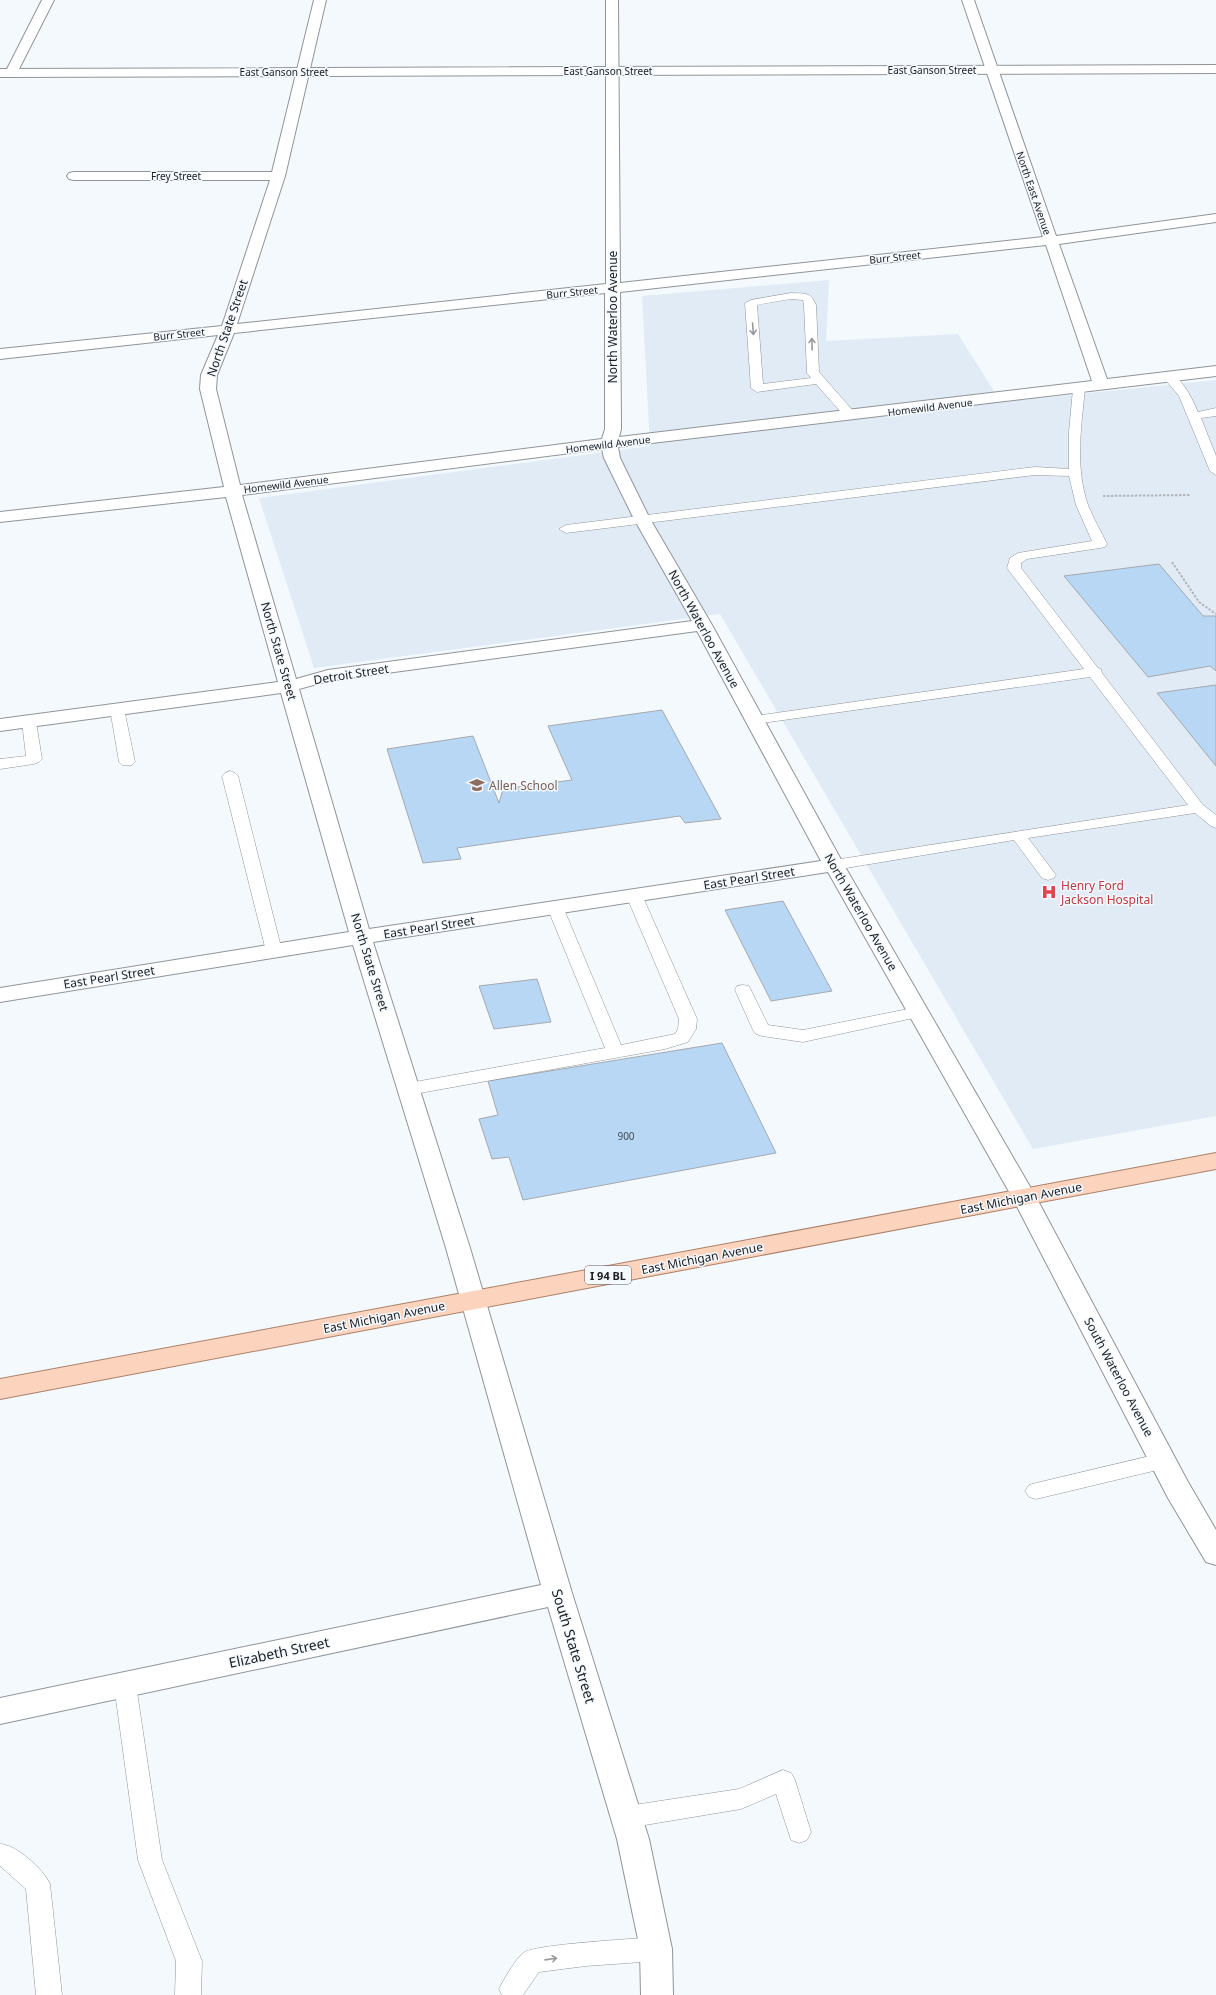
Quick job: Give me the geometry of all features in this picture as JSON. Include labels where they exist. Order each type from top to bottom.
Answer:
[{"type":"main road","name":"East Michigan Avenue","points":[[0,1389],[1216,1161]]},
{"type":"street","points":[[6,73],[48,0]]},
{"type":"street","name":"North State Street","points":[[320,0],[278,176],[228,329],[209,375],[208,389],[232,491],[361,937],[474,1300]]},
{"type":"street","name":"North Waterloo Avenue","points":[[612,0],[612,429],[609,444],[612,458],[642,519],[703,625],[834,865],[1024,1197]]},
{"type":"street","name":"North East Avenue","points":[[968,0],[1101,385]]},
{"type":"street","name":"East Ganson Street","points":[[6,73],[1216,69]]},
{"type":"street","name":"Frey Street","points":[[74,176],[278,176]]},
{"type":"street","name":"Burr Street","points":[[0,354],[1050,240],[1216,218]]},
{"type":"street","name":"Homewild Avenue","points":[[0,517],[232,491],[609,444],[1079,389],[1216,371]]},
{"type":"street","name":"Detroit Street","points":[[0,726],[289,686],[328,676],[703,625]]},
{"type":"street","name":"East Pearl Street","points":[[0,995],[361,937],[834,865]]},
{"type":"street","name":"South Waterloo Avenue","points":[[1024,1197],[1163,1461],[1216,1554]]},
{"type":"street","name":"South State Street","points":[[474,1300],[558,1593],[633,1839],[656,1949],[656,1995]]},
{"type":"street","name":"Elizabeth Street","points":[[0,1711],[558,1593]]},
{"type":"lane","points":[[820,380],[757,388],[751,303],[785,296],[807,297],[810,305],[813,373],[820,380],[851,416]]},
{"type":"lane","points":[[1169,377],[1185,395],[1216,471]]},
{"type":"lane","points":[[1079,389],[1074,436],[1076,473],[1080,496],[1100,544],[1022,556],[1015,561],[1014,568],[1096,672],[1198,808],[1216,823]]},
{"type":"lane","points":[[1193,416],[1216,412]]},
{"type":"lane","points":[[566,529],[1035,471],[1076,473]]},
{"type":"lane","points":[[755,720],[1096,672]]},
{"type":"lane","points":[[117,709],[127,762]]},
{"type":"lane","points":[[0,764],[34,759],[29,722]]},
{"type":"lane","points":[[230,776],[274,951]]},
{"type":"lane","points":[[834,865],[1198,808]]},
{"type":"lane","points":[[1018,835],[1048,875]]},
{"type":"lane","points":[[409,1089],[665,1043],[682,1038],[687,1029],[688,1019],[634,895]]},
{"type":"lane","points":[[555,908],[615,1052]]},
{"type":"lane","points":[[743,990],[762,1030],[803,1036],[918,1012]]},
{"type":"lane","points":[[1036,1491],[1163,1461]]},
{"type":"lane","points":[[125,1685],[150,1860],[188,1960],[188,1995]]},
{"type":"lane","points":[[627,1818],[741,1799],[782,1780],[799,1832]]},
{"type":"lane","points":[[0,1855],[6,1855],[38,1884],[49,1995]]},
{"type":"lane","points":[[512,1989],[532,1961],[586,1954],[656,1949]]},
{"type":"path","points":[[1080,496],[1191,495]]},
{"type":"path","points":[[1172,562],[1199,602],[1216,614]]},
{"type":"shaded area","name":"Henry Ford Jackson Hospital","points":[[829,280],[826,341],[958,334],[1001,402],[1216,380],[1216,1116],[1033,1149],[720,614],[314,668],[259,498],[650,446],[642,296]]},
{"type":"building","points":[[1159,564],[1203,616],[1216,616],[1216,671],[1210,666],[1148,677],[1064,576]]},
{"type":"building","points":[[1216,685],[1216,766],[1157,693]]},
{"type":"building","points":[[662,710],[721,819],[685,823],[680,816],[457,848],[461,859],[423,863],[387,749],[473,736],[499,803],[503,789],[572,780],[548,726]]},
{"type":"building","points":[[783,901],[832,991],[771,1001],[725,910]]},
{"type":"building","points":[[537,979],[551,1022],[494,1029],[479,986]]},
{"type":"building","points":[[722,1043],[776,1153],[523,1200],[509,1157],[492,1159],[479,1119],[498,1115],[488,1081]]},
{"type":"place","name":"Allen School","points":[[477,785]]},
{"type":"place","name":"Henry Ford Jackson Hospital","points":[[1049,892]]}]
